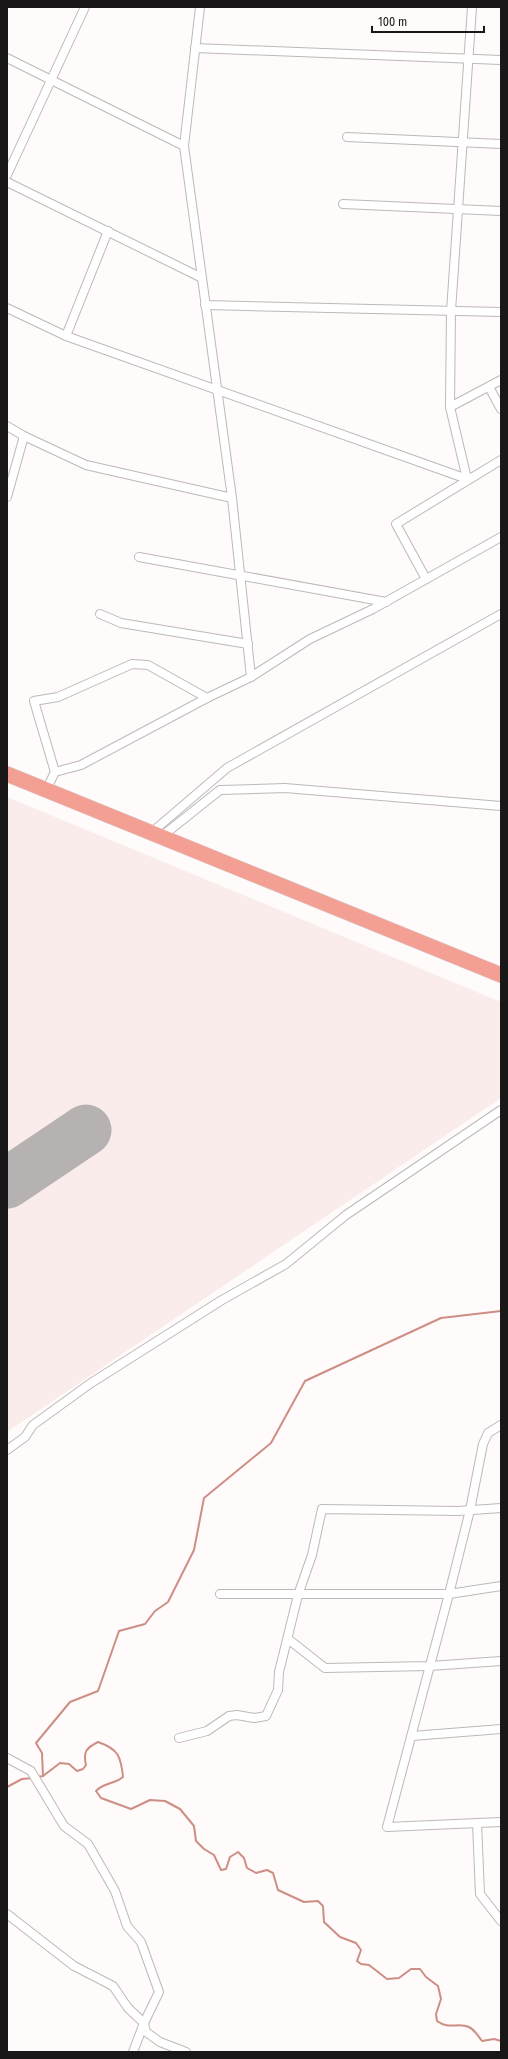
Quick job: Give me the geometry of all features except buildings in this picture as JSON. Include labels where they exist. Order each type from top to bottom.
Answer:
[{"type":"highway","points":[[7,774],[501,975]]},
{"type":"street","points":[[7,175],[85,7]]},
{"type":"street","points":[[200,7],[184,146],[232,498],[251,677]]},
{"type":"street","points":[[467,479],[450,407],[451,311],[472,7]]},
{"type":"street","points":[[195,48],[501,60]]},
{"type":"street","points":[[7,58],[184,146]]},
{"type":"street","points":[[347,137],[501,144]]},
{"type":"street","points":[[7,182],[202,278]]},
{"type":"street","points":[[343,204],[501,211]]},
{"type":"street","points":[[66,336],[108,231]]},
{"type":"street","points":[[205,305],[501,312]]},
{"type":"street","points":[[7,308],[66,336],[467,479]]},
{"type":"street","points":[[450,407],[501,380]]},
{"type":"street","points":[[489,387],[501,409]]},
{"type":"street","points":[[7,426],[24,436],[86,465],[232,498]]},
{"type":"street","points":[[7,497],[24,436]]},
{"type":"street","points":[[426,580],[396,524],[467,479],[501,460]]},
{"type":"street","points":[[55,772],[81,765],[207,698],[251,677],[310,639],[386,602],[501,537]]},
{"type":"street","points":[[139,557],[386,602]]},
{"type":"street","points":[[100,614],[121,623],[248,644]]},
{"type":"street","points":[[156,835],[227,768],[501,614]]},
{"type":"street","points":[[46,790],[55,772],[34,701],[58,697],[132,664],[148,665],[207,698]]},
{"type":"street","points":[[156,835],[220,790],[285,788],[501,806]]},
{"type":"street","points":[[7,1450],[25,1437],[33,1424],[91,1383],[222,1300],[286,1264],[346,1215],[501,1110]]},
{"type":"street","points":[[501,1426],[488,1432],[483,1444],[470,1510],[449,1594],[387,1827],[501,1822]]},
{"type":"street","points":[[179,1738],[207,1731],[228,1716],[237,1715],[254,1718],[266,1716],[278,1690],[279,1672],[298,1595],[312,1554],[322,1509],[470,1510],[501,1508]]},
{"type":"street","points":[[220,1594],[449,1594],[501,1586]]},
{"type":"street","points":[[288,1639],[325,1668],[430,1666],[501,1661]]},
{"type":"street","points":[[412,1736],[501,1729]]},
{"type":"street","points":[[7,1758],[31,1771],[64,1826],[88,1844],[114,1890],[127,1926],[142,1945],[160,1992],[144,2023],[133,2052]]},
{"type":"street","points":[[477,1823],[480,1894],[501,1921]]},
{"type":"street","points":[[7,1914],[74,1966],[113,1986],[128,2008],[144,2023],[146,2032],[160,2042],[186,2052]]},
{"type":"shaded area","points":[[7,797],[501,1002],[501,1098],[7,1432]]},
{"type":"waterway","points":[[43,1776],[42,1753],[36,1743],[70,1702],[98,1691],[119,1631],[145,1624],[155,1611],[168,1602],[194,1550],[204,1498],[271,1443],[305,1381],[441,1318],[501,1311]]},
{"type":"waterway","points":[[38,1777],[43,1776],[60,1763],[69,1764],[77,1771],[83,1769],[86,1765],[85,1754],[88,1748],[98,1742],[110,1747],[117,1754],[121,1764],[123,1777],[99,1788],[96,1791],[101,1798],[131,1809],[150,1800],[165,1801],[180,1809],[194,1826],[196,1841],[204,1849],[214,1855],[221,1870],[226,1869],[230,1857],[238,1852],[244,1858],[247,1868],[256,1873],[267,1870],[273,1873],[278,1890],[304,1902],[318,1901],[323,1906],[324,1922],[340,1937],[356,1943],[361,1950],[357,1961],[361,1964],[369,1965],[387,1979],[399,1978],[411,1969],[420,1969],[426,1977],[438,1986],[441,1999],[436,2014],[437,2021],[441,2024],[449,2026],[461,2025],[469,2027],[475,2031],[482,2041],[494,2039],[501,2041],[501,2044]]},
{"type":"waterway","points":[[7,1787],[22,1779],[34,1778]]},
{"type":"runway","points":[[7,1183],[86,1130]]}]
